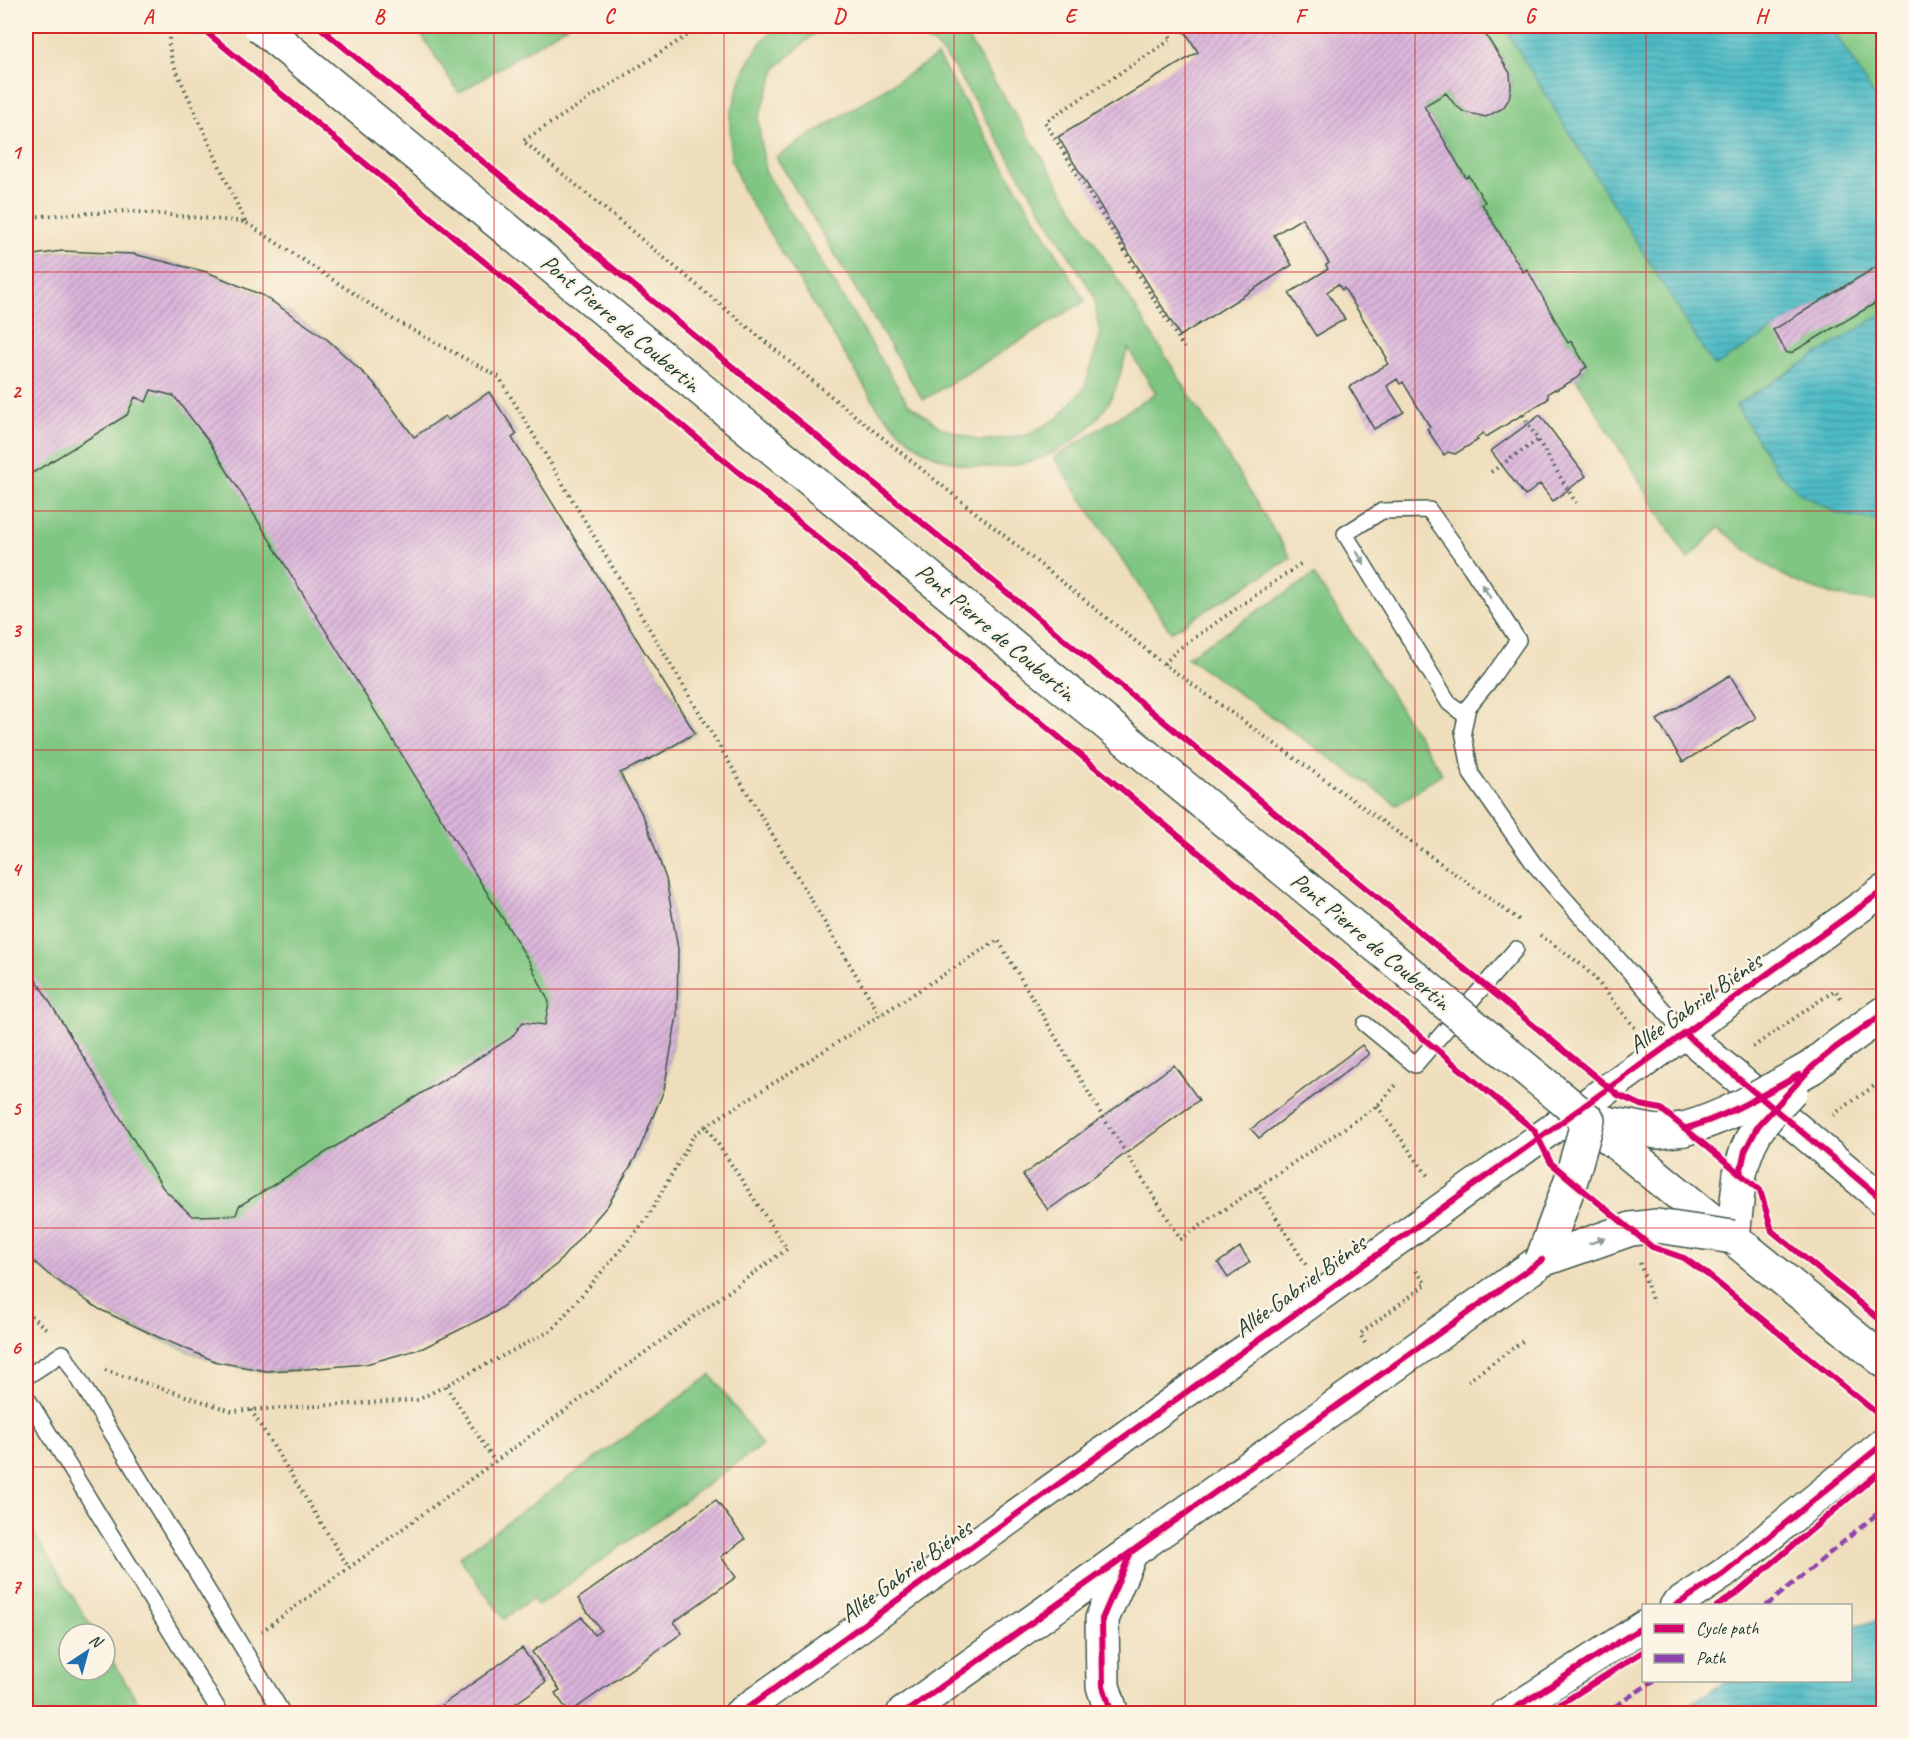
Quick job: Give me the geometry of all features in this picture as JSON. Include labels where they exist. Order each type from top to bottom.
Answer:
[{"type":"main road","name":"Pont Pierre de Coubertin","points":[[260,26],[1576,1119],[1733,1237],[1884,1361]]},
{"type":"main road","points":[[903,1713],[1542,1260],[1631,1229],[1657,1226],[1733,1237],[1745,1151],[1758,1126],[1812,1067],[1884,1013]]},
{"type":"main road","points":[[1542,1260],[1571,1180],[1576,1119],[1657,1132],[1684,1129],[1736,1110],[1812,1067]]},
{"type":"main road","points":[[1112,1713],[1103,1686],[1102,1619],[1131,1552]]},
{"type":"street","name":"Allée Gabriel Biénès","points":[[739,1713],[1448,1202],[1576,1119],[1656,1052],[1884,890]]},
{"type":"street","points":[[1684,1033],[1884,1201]]},
{"type":"street","points":[[1677,1604],[1723,1574],[1884,1443]]},
{"type":"street","points":[[1506,1713],[1642,1627]]},
{"type":"lane","points":[[1466,716],[1449,703],[1345,534],[1382,511],[1429,510],[1471,568],[1518,640],[1468,707],[1463,731],[1471,774],[1534,864],[1684,1033]]},
{"type":"lane","points":[[1365,1024],[1415,1065],[1516,949]]},
{"type":"lane","points":[[1432,1010],[1576,1119]]},
{"type":"lane","points":[[26,1377],[63,1353],[283,1713]]},
{"type":"lane","points":[[26,1396],[221,1713]]},
{"type":"path","points":[[169,26],[172,61],[245,222]]},
{"type":"path","points":[[702,26],[523,141],[838,402],[1164,664],[1579,963],[1593,976],[1656,1052]]},
{"type":"path","points":[[1163,26],[1172,39],[1045,122],[1184,348]]},
{"type":"path","points":[[26,217],[126,211],[245,222],[394,320],[499,377],[880,1015]]},
{"type":"path","points":[[1523,415],[1576,503]]},
{"type":"path","points":[[1491,472],[1538,440]]},
{"type":"path","points":[[1164,664],[1177,650],[1303,562]]},
{"type":"path","points":[[104,1370],[232,1411],[418,1401],[552,1330],[646,1220],[694,1135],[998,940],[1103,1117],[1181,1239],[1377,1106],[1415,1065]]},
{"type":"path","points":[[1782,1026],[1835,990]]},
{"type":"path","points":[[1857,1098],[1884,1079]]},
{"type":"path","points":[[1377,1106],[1448,1202]]},
{"type":"path","points":[[242,1646],[787,1249],[706,1126]]},
{"type":"path","points":[[1257,1187],[1324,1291]]},
{"type":"path","points":[[1360,1334],[1426,1284]]},
{"type":"path","points":[[26,1312],[51,1332]]},
{"type":"path","points":[[1468,1381],[1524,1340]]},
{"type":"path","points":[[446,1386],[495,1462]]},
{"type":"path","points":[[251,1410],[349,1568]]},
{"type":"green space","points":[[416,26],[567,26],[459,93]]},
{"type":"green space","points":[[779,26],[850,26],[814,34],[777,67],[758,119],[765,171],[907,402],[940,427],[980,441],[1027,435],[1058,418],[1085,387],[1100,337],[1094,296],[952,64],[934,44],[906,30],[889,26],[960,26],[1291,558],[1171,632],[1054,458],[1156,393],[1128,348],[1112,397],[1092,424],[1073,440],[1052,453],[1030,462],[981,467],[957,463],[925,451],[890,421],[878,408],[743,190],[731,158],[730,117],[743,73],[761,42]]},
{"type":"green space","points":[[1480,26],[1883,26],[1883,602],[1834,595],[1794,581],[1775,571],[1719,527],[1688,560],[1576,378],[1587,366],[1571,341],[1568,343],[1527,270],[1523,272],[1482,204],[1485,202],[1469,176],[1466,178],[1424,106],[1446,93],[1454,105],[1464,112],[1485,115],[1495,112],[1509,97],[1511,86],[1508,69]]},
{"type":"green space","points":[[937,56],[1085,301],[923,400],[776,157]]},
{"type":"green space","points":[[62,251],[133,254],[207,272],[264,296],[328,340],[373,382],[414,437],[445,416],[448,420],[489,392],[517,434],[512,438],[695,733],[621,773],[645,820],[666,879],[678,949],[677,1015],[664,1090],[637,1155],[608,1205],[306,1369],[264,1371],[236,1366],[173,1345],[110,1314],[80,1296],[31,1259],[26,1266],[26,256]]},
{"type":"green space","points":[[1314,575],[1442,773],[1397,805],[1187,657]]},
{"type":"green space","points":[[711,1375],[762,1445],[538,1606],[532,1598],[504,1619],[459,1557]]},
{"type":"green space","points":[[32,1531],[89,1622],[57,1622],[57,1682],[117,1682],[117,1668],[145,1713],[26,1713],[26,1535]]},
{"type":"water","points":[[1503,26],[1831,26],[1883,110],[1883,262],[1714,367]]},
{"type":"water","points":[[1883,313],[1884,521],[1881,521],[1839,514],[1802,495],[1776,470],[1736,405]]},
{"type":"water","points":[[1883,1619],[1883,1713],[1675,1713],[1725,1682],[1852,1682],[1852,1626]]},
{"type":"building","points":[[1179,26],[1480,26],[1510,73],[1509,99],[1503,108],[1486,117],[1464,112],[1446,93],[1424,106],[1466,178],[1469,176],[1485,202],[1482,204],[1523,272],[1527,269],[1568,343],[1571,341],[1587,367],[1582,370],[1580,376],[1548,393],[1548,399],[1486,437],[1483,433],[1476,438],[1478,440],[1455,454],[1448,452],[1444,455],[1427,429],[1430,427],[1403,382],[1400,384],[1397,379],[1387,386],[1404,412],[1374,429],[1349,387],[1388,364],[1385,359],[1387,358],[1344,288],[1342,290],[1338,284],[1327,292],[1345,319],[1316,336],[1289,293],[1328,269],[1326,265],[1329,263],[1302,218],[1274,235],[1292,265],[1180,336],[1058,137],[1198,52],[1185,31],[1183,32]]},
{"type":"building","points":[[62,251],[133,254],[207,272],[264,296],[328,340],[373,382],[414,437],[445,416],[448,420],[489,392],[517,434],[512,438],[695,733],[656,756],[620,773],[645,820],[666,879],[678,949],[677,1015],[664,1090],[637,1155],[608,1205],[557,1264],[495,1312],[423,1348],[366,1364],[306,1369],[266,1371],[217,1362],[99,1309],[48,1274],[31,1259],[26,1266],[26,963],[163,1188],[192,1216],[236,1215],[239,1206],[511,1038],[523,1022],[545,1025],[549,1002],[529,961],[210,443],[174,396],[151,390],[146,402],[135,397],[127,415],[26,477],[26,256]]},
{"type":"building","points":[[1884,262],[1884,298],[1791,353],[1787,353],[1773,330]]},
{"type":"building","points":[[1540,415],[1586,476],[1553,501],[1540,484],[1525,496],[1491,451]]},
{"type":"building","points":[[1730,675],[1756,718],[1683,762],[1657,720]]},
{"type":"building","points":[[1362,1045],[1369,1054],[1259,1138],[1251,1129]]},
{"type":"building","points":[[1174,1065],[1199,1100],[1048,1210],[1023,1175]]},
{"type":"building","points":[[1240,1247],[1250,1262],[1228,1278],[1218,1263]]},
{"type":"building","points":[[716,1500],[745,1539],[721,1557],[736,1577],[674,1622],[682,1633],[569,1713],[555,1693],[560,1690],[532,1652],[582,1617],[594,1635],[601,1630],[578,1599]]},
{"type":"building","points":[[522,1648],[546,1682],[502,1713],[431,1713]]},
{"type":"marked path","points":[[1768,1604],[1884,1508]]},
{"type":"marked path","points":[[1603,1714],[1652,1682]]},
{"type":"cycle path","points":[[199,26],[1534,1130],[1551,1163],[1652,1247],[1684,1258],[1708,1275],[1884,1419]]},
{"type":"cycle path","points":[[318,26],[1618,1095],[1641,1105],[1661,1109],[1760,1190],[1772,1231],[1884,1323]]},
{"type":"cycle path","points":[[739,1714],[1884,890]]},
{"type":"cycle path","points":[[1740,1174],[1745,1151],[1758,1126],[1812,1067],[1884,1013]]},
{"type":"cycle path","points":[[1684,1033],[1884,1201]]},
{"type":"cycle path","points":[[1684,1129],[1729,1112],[1799,1075]]},
{"type":"cycle path","points":[[903,1714],[1542,1260]]},
{"type":"cycle path","points":[[1678,1604],[1723,1574],[1884,1443]]},
{"type":"cycle path","points":[[1720,1604],[1736,1594],[1884,1468]]},
{"type":"cycle path","points":[[1112,1714],[1103,1686],[1102,1619],[1131,1552]]},
{"type":"cycle path","points":[[1506,1714],[1642,1627]]},
{"type":"cycle path","points":[[1545,1714],[1642,1652]]}]
